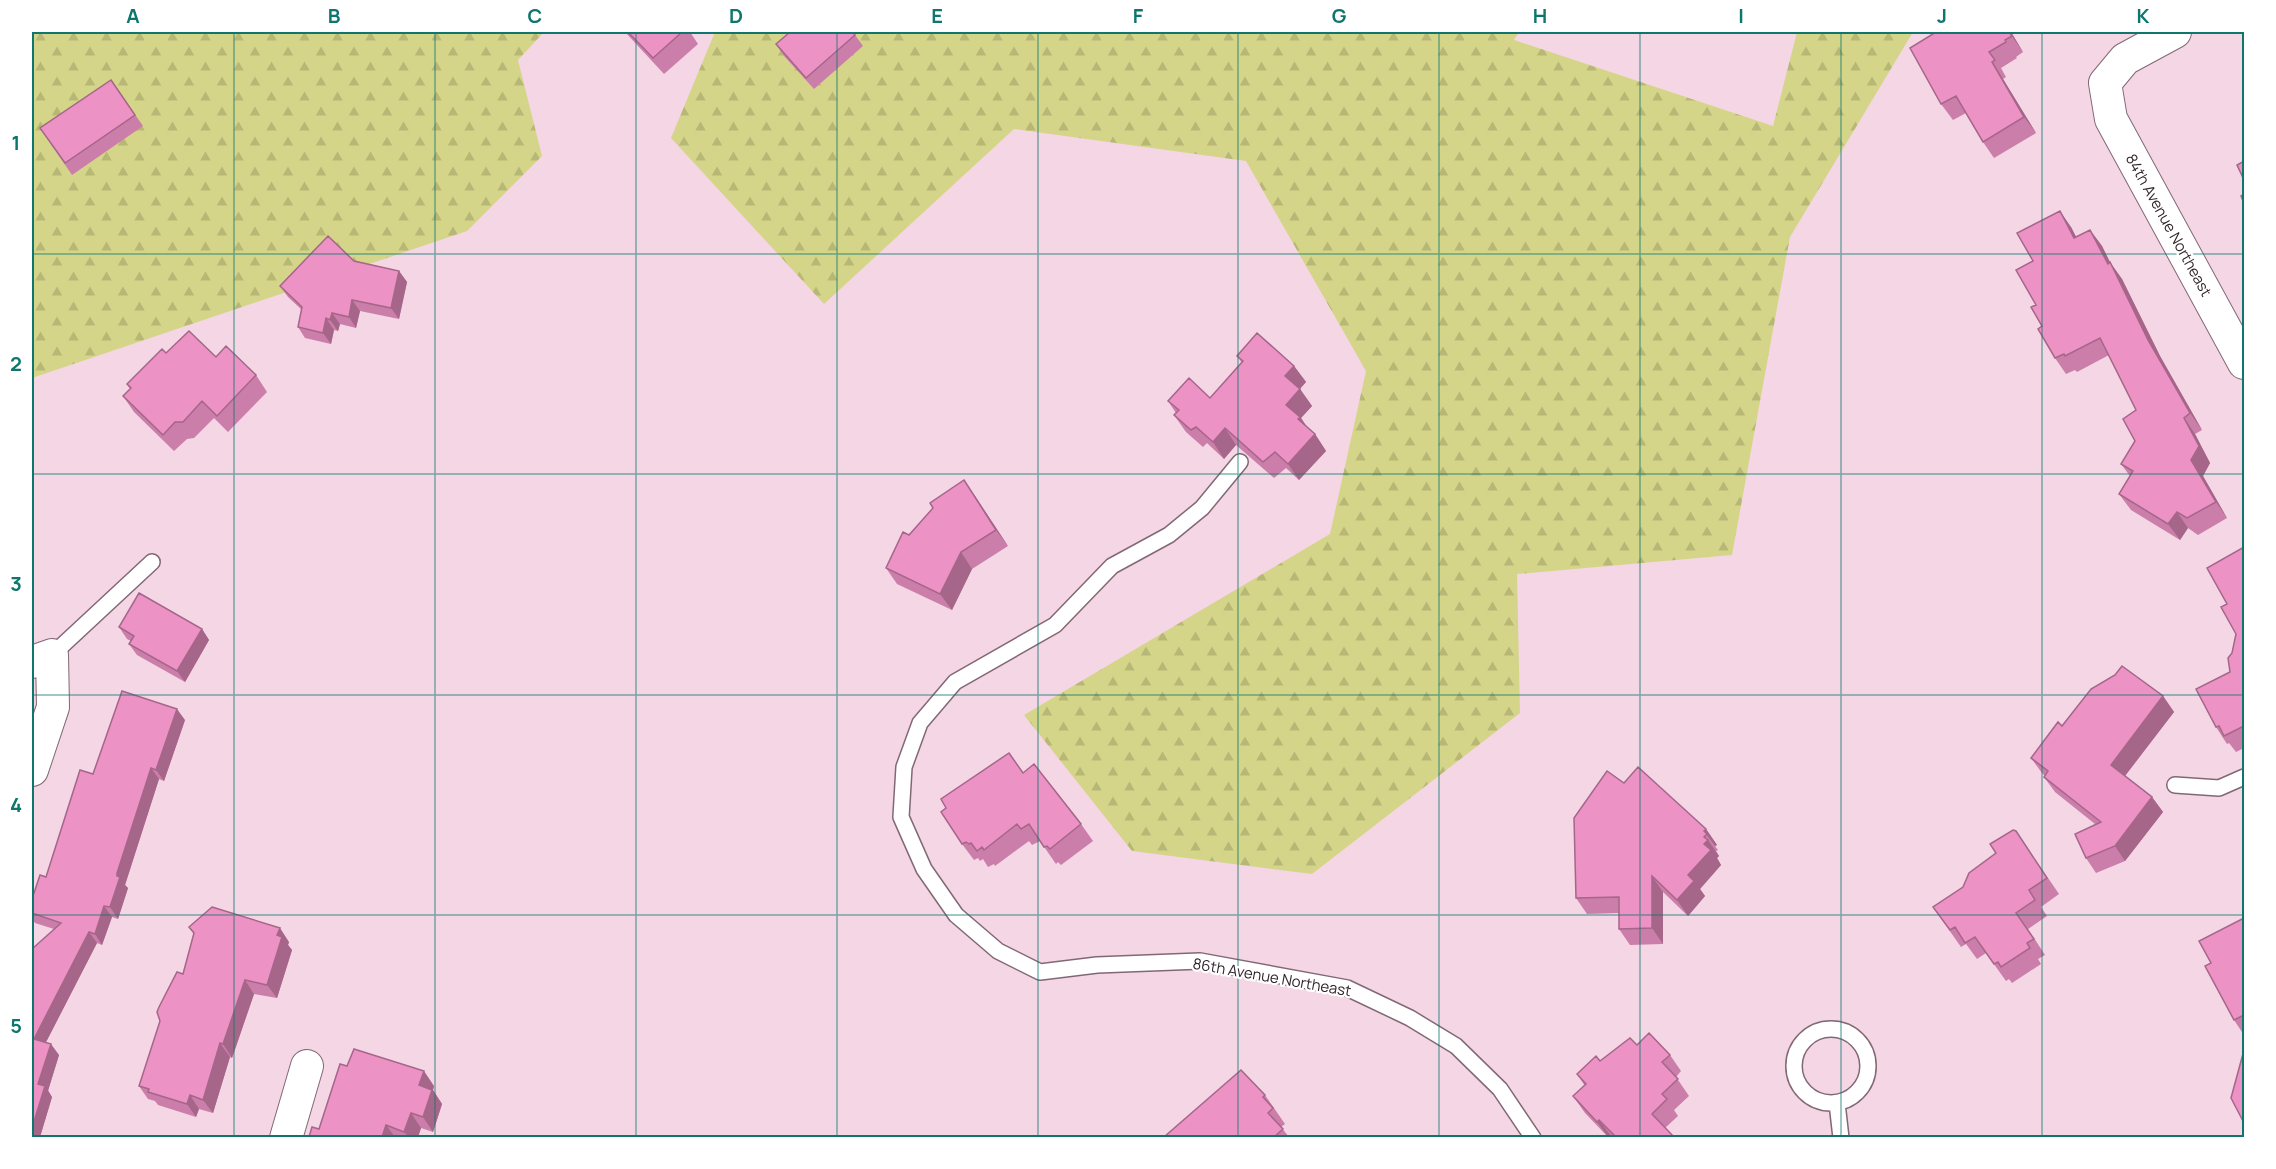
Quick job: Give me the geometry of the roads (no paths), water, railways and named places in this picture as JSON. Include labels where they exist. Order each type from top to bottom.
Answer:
[{"type":"street","name":"84th Avenue Northeast","points":[[2175,32],[2125,59],[2105,83],[2111,119],[2244,363]]},
{"type":"street","points":[[32,770],[53,707],[42,659]]},
{"type":"street","points":[[286,1137],[307,1066]]},
{"type":"lane","name":"86th Avenue Northeast","points":[[1240,462],[1202,508],[1169,535],[1112,566],[1054,625],[955,682],[920,723],[904,767],[901,817],[924,869],[956,915],[998,951],[1040,972],[1097,965],[1200,961],[1347,988],[1410,1018],[1455,1046],[1500,1089],[1533,1137]]},
{"type":"lane","points":[[42,659],[152,562]]},
{"type":"lane","points":[[2175,785],[2219,788],[2244,777]]},
{"type":"lane","points":[[1824,1030],[1837,1030],[1850,1034],[1866,1053],[1868,1066],[1866,1079],[1854,1094],[1837,1103],[1824,1103],[1812,1099],[1795,1079],[1793,1067],[1795,1054],[1807,1038],[1824,1030]]},
{"type":"lane","points":[[1837,1103],[1841,1137]]}]
